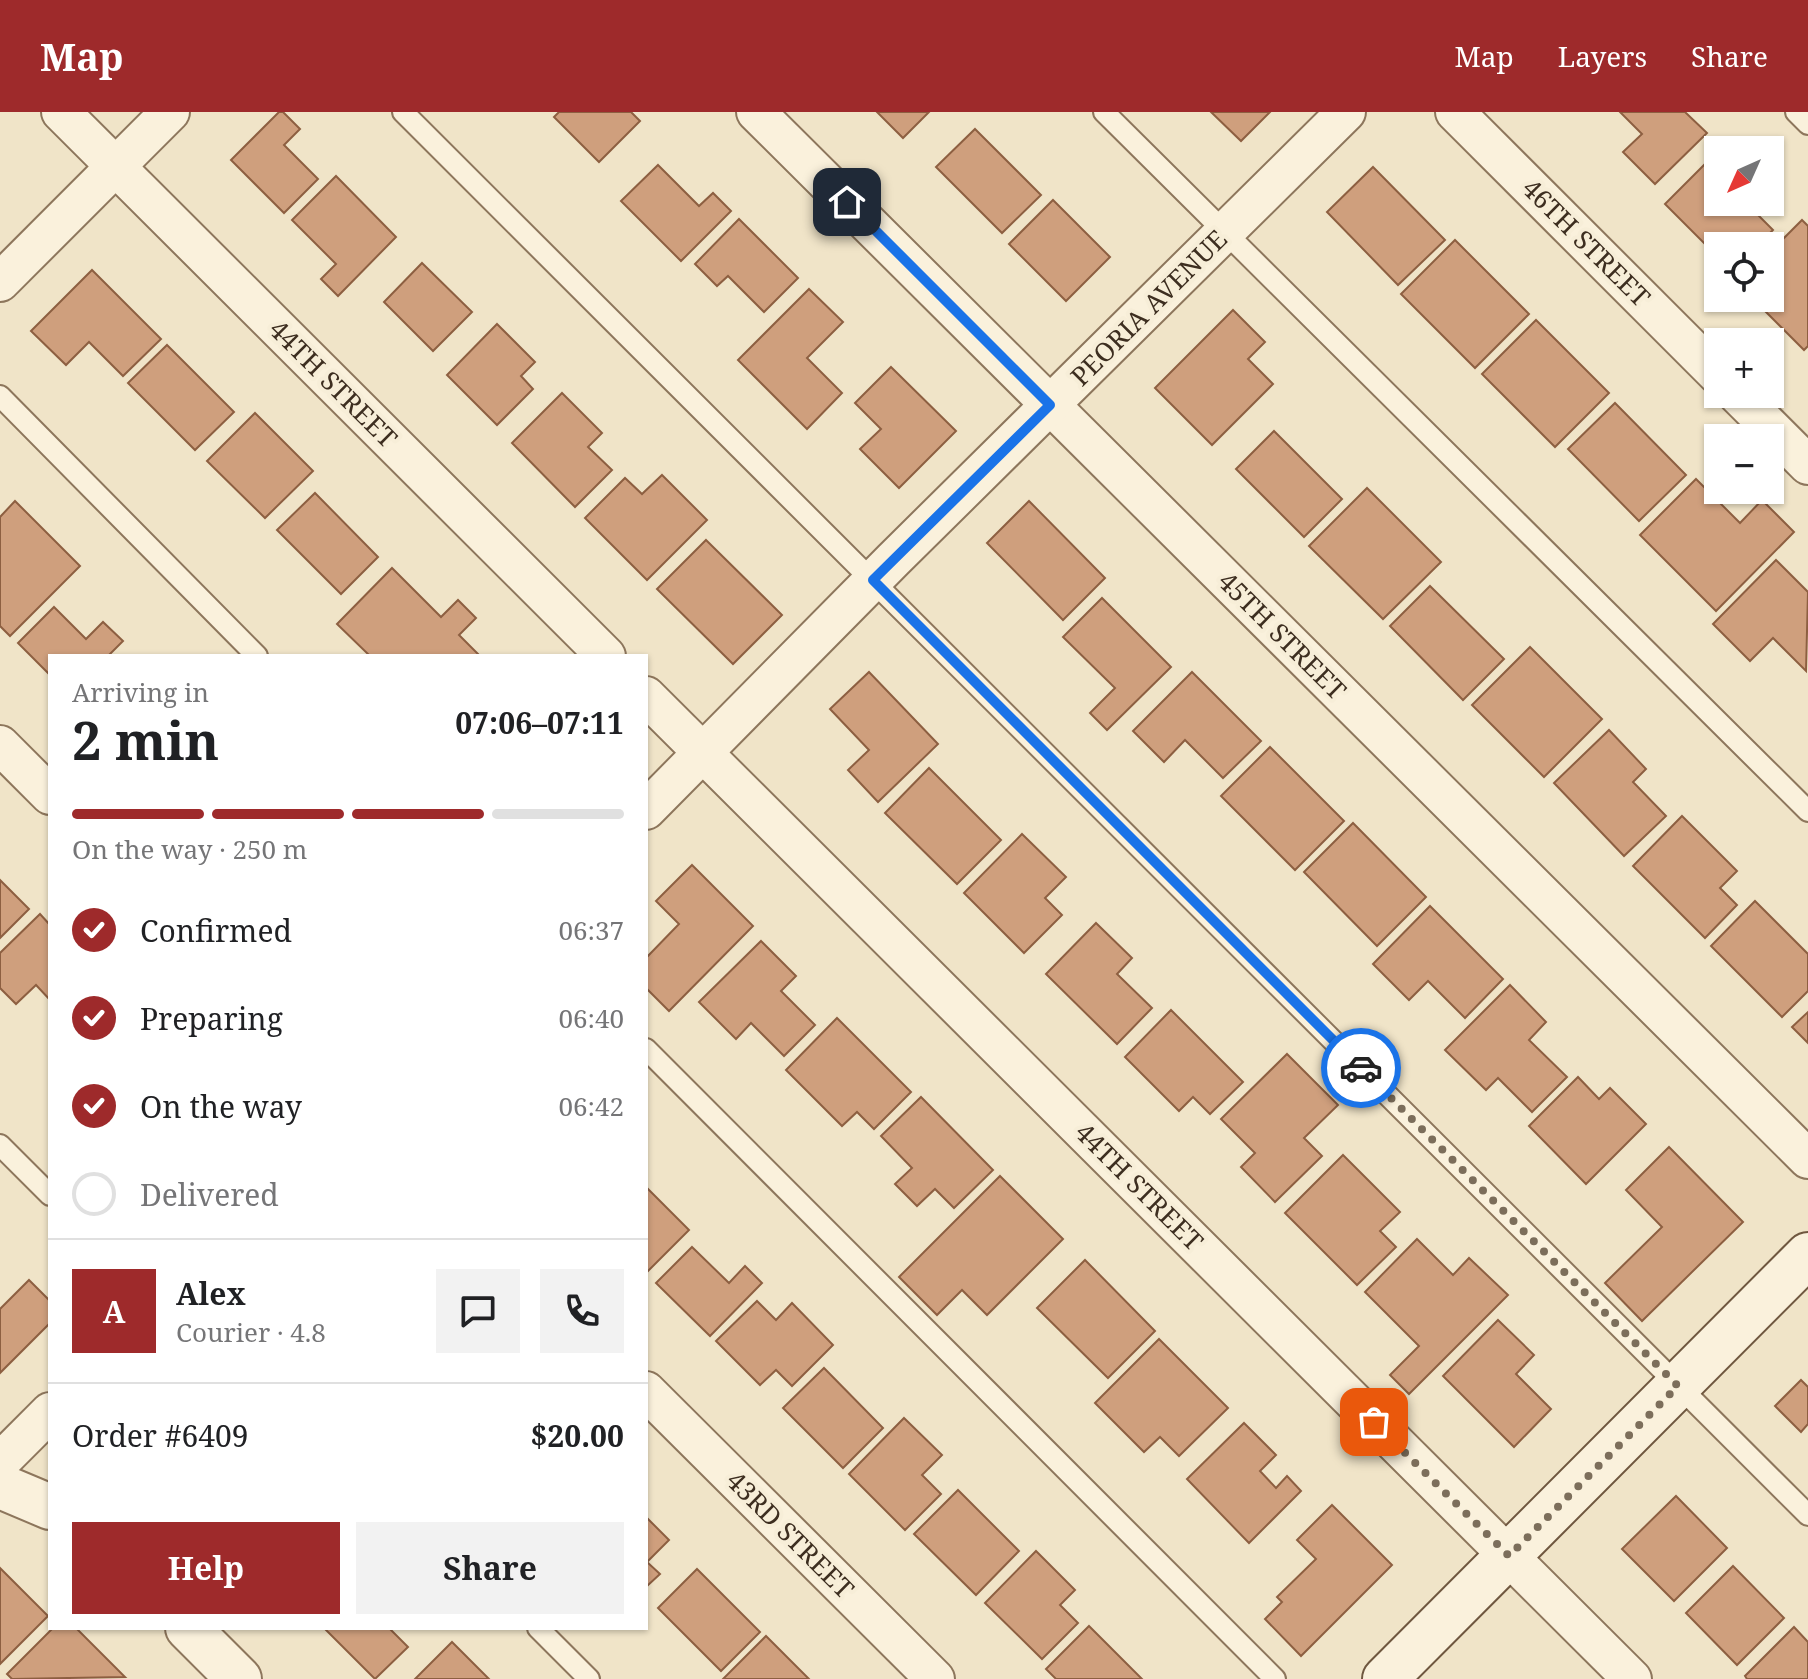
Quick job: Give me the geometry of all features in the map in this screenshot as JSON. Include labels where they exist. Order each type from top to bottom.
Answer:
[{"type":"main road","points":[[1385,1679],[1808,1255]]},
{"type":"main road","points":[[0,1486],[48,1506]]},
{"type":"main road","points":[[190,1630],[239,1679]]},
{"type":"street","name":"44TH STREET","points":[[61,112],[604,654]]},
{"type":"street","points":[[0,282],[170,112]]},
{"type":"street","name":"45TH STREET","points":[[756,112],[1808,1159]]},
{"type":"street","name":"PEORIA AVENUE","points":[[648,808],[873,580],[1346,112]]},
{"type":"street","name":"46TH STREET","points":[[1455,112],[1704,361]]},
{"type":"street","points":[[1751,408],[1808,465]]},
{"type":"street","name":"44TH STREET","points":[[648,698],[1632,1679]]},
{"type":"street","points":[[0,745],[48,793]]},
{"type":"street","name":"43RD STREET","points":[[648,1393],[935,1679]]},
{"type":"street","points":[[0,1462],[48,1414]]},
{"type":"lane","points":[[403,112],[1808,1515]]},
{"type":"lane","points":[[1104,112],[1808,811]]},
{"type":"lane","points":[[1796,112],[1808,124]]},
{"type":"lane","points":[[0,396],[255,654]]},
{"type":"lane","points":[[648,1051],[1275,1679]]},
{"type":"lane","points":[[0,1145],[48,1193]]},
{"type":"lane","points":[[540,1630],[589,1679]]},
{"type":"building","points":[[279,112],[283,112],[300,129],[284,145],[318,179],[284,213],[231,160]]},
{"type":"building","points":[[559,112],[631,112],[640,121],[599,162],[554,117]]},
{"type":"building","points":[[877,112],[929,112],[903,138]]},
{"type":"building","points":[[1211,112],[1270,112],[1241,141]]},
{"type":"building","points":[[1620,112],[1685,112],[1707,133],[1655,184],[1623,152],[1642,134]]},
{"type":"building","points":[[975,129],[1041,195],[1002,233],[936,167]]},
{"type":"building","points":[[658,165],[699,206],[713,193],[731,211],[681,261],[621,201]]},
{"type":"building","points":[[1704,165],[1704,216],[1759,216],[1773,230],[1704,232],[1704,243],[1665,204]]},
{"type":"building","points":[[1373,167],[1445,240],[1398,285],[1327,212]]},
{"type":"building","points":[[336,176],[396,237],[338,296],[321,279],[336,264],[292,220]]},
{"type":"building","points":[[1053,200],[1110,257],[1066,301],[1009,244]]},
{"type":"building","points":[[739,219],[798,278],[764,312],[728,276],[717,286],[695,264]]},
{"type":"building","points":[[1802,220],[1808,226],[1808,346],[1804,350],[1766,312],[1784,312],[1784,238]]},
{"type":"building","points":[[1455,240],[1529,314],[1475,368],[1401,294]]},
{"type":"building","points":[[422,263],[472,312],[433,351],[384,302]]},
{"type":"building","points":[[92,270],[161,339],[123,376],[89,342],[66,365],[31,331]]},
{"type":"building","points":[[809,289],[843,322],[807,358],[842,393],[807,429],[738,360]]},
{"type":"building","points":[[1233,310],[1265,342],[1248,359],[1273,384],[1212,445],[1155,388]]},
{"type":"building","points":[[1536,320],[1609,393],[1555,447],[1482,374]]},
{"type":"building","points":[[497,324],[535,362],[521,376],[533,389],[497,425],[447,375]]},
{"type":"building","points":[[167,345],[234,412],[195,450],[128,383]]},
{"type":"building","points":[[891,367],[956,431],[899,488],[860,449],[881,429],[855,403]]},
{"type":"building","points":[[562,393],[602,433],[588,447],[612,470],[575,507],[512,443]]},
{"type":"building","points":[[1615,403],[1686,475],[1639,521],[1568,449]]},
{"type":"building","points":[[255,413],[313,471],[265,518],[207,461]]},
{"type":"building","points":[[1274,431],[1342,499],[1304,537],[1236,469]]},
{"type":"building","points":[[662,475],[707,520],[647,580],[585,518],[625,478],[642,494]]},
{"type":"building","points":[[1696,479],[1704,487],[1704,504],[1721,504],[1740,523],[1758,504],[1766,504],[1794,532],[1716,611],[1640,535]]},
{"type":"building","points":[[1367,488],[1441,562],[1383,619],[1309,546]]},
{"type":"building","points":[[315,493],[378,557],[341,594],[277,530]]},
{"type":"building","points":[[15,501],[80,566],[10,636],[0,626],[0,517]]},
{"type":"building","points":[[1029,501],[1105,578],[1063,620],[987,543]]},
{"type":"building","points":[[706,540],[782,615],[733,664],[657,589]]},
{"type":"building","points":[[1776,560],[1808,592],[1806,671],[1773,638],[1750,661],[1713,624]]},
{"type":"building","points":[[392,568],[441,617],[458,600],[476,618],[459,635],[478,654],[368,654],[337,624]]},
{"type":"building","points":[[1430,586],[1504,659],[1463,700],[1390,626]]},
{"type":"building","points":[[1102,598],[1171,667],[1107,730],[1090,713],[1115,688],[1063,637]]},
{"type":"building","points":[[54,607],[86,639],[103,622],[123,641],[110,654],[48,654],[48,673],[18,643]]},
{"type":"building","points":[[1530,647],[1602,719],[1544,777],[1472,705]]},
{"type":"building","points":[[869,672],[938,744],[878,802],[848,770],[869,750],[830,709]]},
{"type":"building","points":[[1192,672],[1261,741],[1223,778],[1185,740],[1164,762],[1133,731]]},
{"type":"building","points":[[1609,730],[1646,769],[1633,782],[1666,816],[1624,856],[1554,783]]},
{"type":"building","points":[[1270,747],[1344,821],[1295,870],[1221,796]]},
{"type":"building","points":[[929,768],[1001,840],[957,884],[885,813]]},
{"type":"building","points":[[1682,816],[1737,871],[1720,888],[1737,905],[1705,938],[1633,866]]},
{"type":"building","points":[[1353,823],[1426,897],[1377,946],[1304,872]]},
{"type":"building","points":[[1022,834],[1066,877],[1045,898],[1062,915],[1024,953],[964,893]]},
{"type":"building","points":[[692,865],[753,926],[669,1011],[648,990],[648,956],[679,924],[656,901]]},
{"type":"building","points":[[0,880],[29,909],[0,938]]},
{"type":"building","points":[[1755,901],[1808,954],[1808,991],[1782,1017],[1711,946]]},
{"type":"building","points":[[1430,906],[1503,979],[1465,1018],[1428,981],[1409,1000],[1373,964]]},
{"type":"building","points":[[40,914],[48,923],[48,998],[36,985],[16,1004],[0,988],[0,953]]},
{"type":"building","points":[[1096,923],[1132,958],[1117,974],[1152,1008],[1117,1044],[1046,974]]},
{"type":"building","points":[[761,941],[796,976],[781,991],[815,1025],[784,1056],[751,1023],[736,1039],[699,1002]]},
{"type":"building","points":[[1510,985],[1546,1022],[1529,1040],[1567,1077],[1532,1112],[1498,1078],[1486,1090],[1445,1050]]},
{"type":"building","points":[[1171,1010],[1243,1082],[1210,1114],[1193,1097],[1179,1111],[1125,1057]]},
{"type":"building","points":[[1808,1012],[1808,1043],[1792,1027]]},
{"type":"building","points":[[837,1018],[911,1092],[874,1129],[857,1112],[842,1126],[786,1070]]},
{"type":"building","points":[[1287,1054],[1338,1105],[1304,1138],[1322,1156],[1275,1202],[1241,1167],[1255,1153],[1221,1119]]},
{"type":"building","points":[[1578,1077],[1599,1099],[1610,1088],[1646,1124],[1586,1184],[1529,1126]]},
{"type":"building","points":[[921,1097],[993,1170],[954,1208],[935,1189],[917,1206],[895,1184],[912,1168],[881,1136]]},
{"type":"building","points":[[1669,1147],[1743,1222],[1642,1321],[1605,1283],[1662,1227],[1626,1190]]},
{"type":"building","points":[[1343,1155],[1400,1212],[1380,1231],[1396,1247],[1357,1285],[1285,1213]]},
{"type":"building","points":[[1000,1176],[1063,1239],[987,1315],[962,1290],[937,1315],[899,1277]]},
{"type":"building","points":[[648,1189],[689,1230],[648,1271]]},
{"type":"building","points":[[1417,1239],[1453,1275],[1469,1258],[1508,1295],[1409,1394],[1390,1375],[1419,1346],[1365,1292]]},
{"type":"building","points":[[692,1247],[729,1283],[745,1266],[762,1283],[710,1336],[656,1283]]},
{"type":"building","points":[[1085,1260],[1155,1331],[1108,1378],[1037,1308]]},
{"type":"building","points":[[29,1280],[48,1299],[48,1325],[0,1373],[0,1309]]},
{"type":"building","points":[[757,1301],[776,1320],[792,1303],[833,1345],[792,1386],[776,1370],[760,1385],[716,1341]]},
{"type":"building","points":[[1498,1320],[1534,1355],[1516,1374],[1551,1409],[1514,1447],[1443,1376]]},
{"type":"building","points":[[1159,1339],[1228,1408],[1179,1456],[1160,1437],[1144,1452],[1095,1403]]},
{"type":"building","points":[[824,1368],[883,1428],[843,1468],[783,1408]]},
{"type":"building","points":[[1801,1380],[1808,1387],[1808,1424],[1801,1432],[1775,1406]]},
{"type":"building","points":[[904,1418],[942,1455],[922,1475],[941,1494],[905,1530],[849,1474]]},
{"type":"building","points":[[1244,1423],[1276,1455],[1260,1471],[1276,1488],[1287,1476],[1301,1491],[1249,1543],[1187,1479]]},
{"type":"building","points":[[958,1490],[1019,1551],[976,1595],[914,1534]]},
{"type":"building","points":[[1676,1496],[1727,1548],[1674,1601],[1622,1549]]},
{"type":"building","points":[[1332,1505],[1392,1565],[1301,1656],[1265,1619],[1282,1602],[1277,1597],[1316,1559],[1297,1540]]},
{"type":"building","points":[[648,1519],[669,1540],[648,1561]]},
{"type":"building","points":[[1036,1551],[1075,1590],[1060,1605],[1078,1623],[1042,1659],[985,1603]]},
{"type":"building","points":[[648,1563],[660,1574],[648,1585]]},
{"type":"building","points":[[1733,1566],[1784,1618],[1737,1665],[1686,1613]]},
{"type":"building","points":[[0,1568],[48,1616],[0,1664]]},
{"type":"building","points":[[697,1569],[760,1632],[721,1671],[658,1608]]},
{"type":"building","points":[[1089,1626],[1142,1679],[1056,1679],[1046,1669]]},
{"type":"building","points":[[1794,1627],[1808,1642],[1808,1679],[1747,1679],[1745,1676]]},
{"type":"building","points":[[51,1630],[78,1630],[125,1677],[12,1679],[7,1674]]},
{"type":"building","points":[[326,1630],[391,1630],[408,1647],[375,1679]]},
{"type":"building","points":[[766,1636],[809,1679],[723,1679]]},
{"type":"building","points":[[452,1642],[489,1679],[415,1679]]},
{"type":"way so far","points":[[1361,1068],[1678,1386],[1509,1556],[1374,1422]]},
{"type":"route","points":[[847,202],[1050,405],[873,580],[1361,1068]]}]
